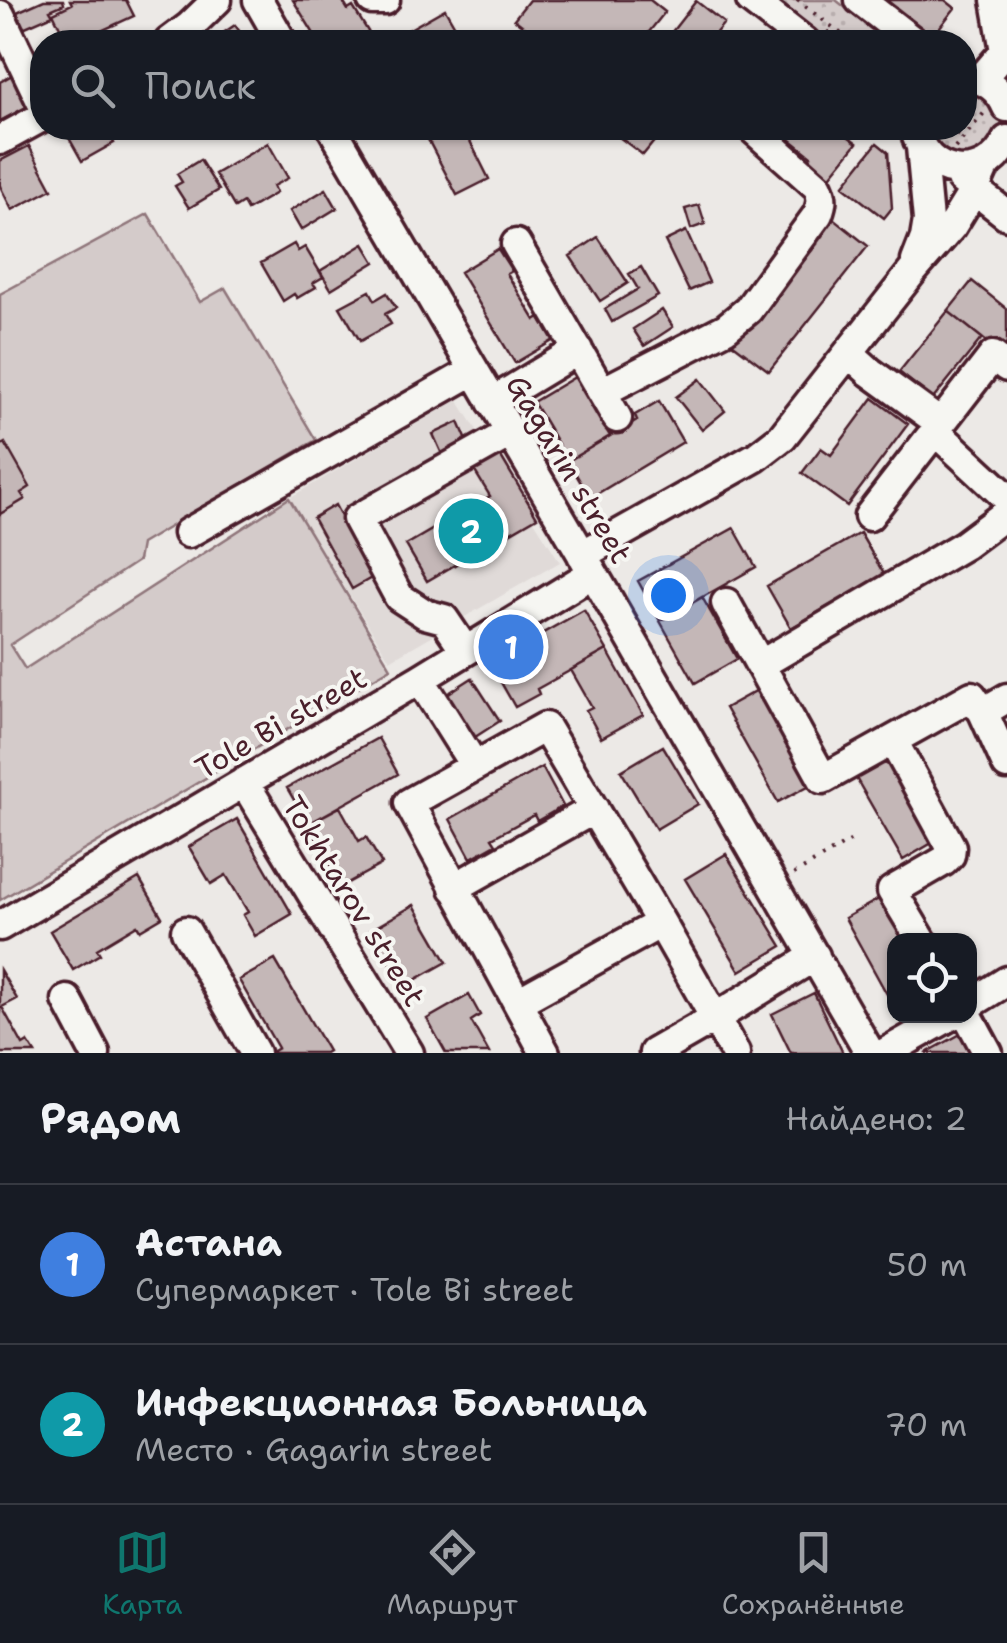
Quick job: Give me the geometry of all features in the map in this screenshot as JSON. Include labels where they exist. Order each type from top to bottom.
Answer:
[{"type":"street","points":[[186,30],[217,0]]},
{"type":"street","points":[[258,0],[275,30]]},
{"type":"street","points":[[372,0],[385,0]]},
{"type":"street","points":[[750,0],[789,30]]},
{"type":"street","points":[[860,0],[899,30]]},
{"type":"street","points":[[995,2],[1005,51],[996,91]]},
{"type":"street","points":[[0,15],[30,78]]},
{"type":"street","points":[[0,140],[30,124]]},
{"type":"street","name":"Gagarin street","points":[[339,140],[870,1053]]},
{"type":"street","points":[[602,392],[726,328],[748,310],[818,214],[822,196],[818,187],[765,140]]},
{"type":"street","name":"Tole Bi street","points":[[0,926],[420,679],[782,437],[952,226],[1007,140]]},
{"type":"street","points":[[926,144],[974,170],[1007,215]]},
{"type":"street","name":"Tole Bi street","points":[[912,272],[928,220],[926,144]]},
{"type":"street","points":[[516,244],[617,418]]},
{"type":"street","points":[[492,402],[578,350]]},
{"type":"street","points":[[849,353],[937,427],[1007,498]]},
{"type":"street","points":[[869,516],[993,356],[1007,368]]},
{"type":"street","points":[[188,533],[473,372]]},
{"type":"street","points":[[465,650],[444,619],[425,614],[400,597],[356,519],[510,433]]},
{"type":"street","points":[[760,665],[964,545],[1007,512]]},
{"type":"street","points":[[726,603],[823,778],[972,696],[995,705],[1007,765]]},
{"type":"street","points":[[420,679],[474,766]]},
{"type":"street","points":[[545,1053],[409,803],[544,727],[735,1053]]},
{"type":"street","points":[[892,742],[952,847],[944,860],[892,892],[918,933]]},
{"type":"street","name":"Tokhtarov street","points":[[244,782],[409,1053]]},
{"type":"street","points":[[454,888],[594,810]]},
{"type":"street","points":[[518,1002],[661,923]]},
{"type":"street","points":[[186,931],[255,1053]]},
{"type":"street","points":[[654,1053],[814,956]]},
{"type":"street","points":[[977,1000],[1007,981]]},
{"type":"street","points":[[67,1000],[94,1053]]},
{"type":"street","points":[[884,1053],[938,1023]]},
{"type":"street","points":[[972,1023],[988,1053]]},
{"type":"path","points":[[797,0],[836,30]]},
{"type":"path","points":[[977,118],[996,91]]},
{"type":"path","points":[[794,874],[858,837]]},
{"type":"shaded area","points":[[760,0],[836,0],[873,30],[796,30]]},
{"type":"shaded area","points":[[977,92],[997,111],[1000,134],[987,156],[951,163],[933,140],[977,140]]},
{"type":"shaded area","points":[[148,214],[200,302],[225,288],[316,440],[141,544],[138,561],[10,645],[25,669],[289,498],[391,668],[0,900],[0,294]]},
{"type":"shaded area","points":[[458,400],[560,562],[390,660],[289,498]]},
{"type":"building","points":[[44,0],[63,0],[64,4],[50,10],[53,15],[23,28],[17,12]]},
{"type":"building","points":[[70,0],[126,0],[134,16],[103,30],[61,30],[53,13],[72,4]]},
{"type":"building","points":[[293,0],[342,0],[348,10],[353,7],[367,30],[312,30]]},
{"type":"building","points":[[529,0],[650,0],[665,12],[651,30],[528,30],[514,19]]},
{"type":"building","points":[[884,0],[945,0],[955,8],[938,30],[923,30]]},
{"type":"building","points":[[696,1],[724,23],[718,30],[673,30]]},
{"type":"building","points":[[445,9],[457,30],[408,30]]},
{"type":"building","points":[[12,75],[28,106],[0,121],[0,82]]},
{"type":"building","points":[[70,140],[112,140],[114,143],[82,161]]},
{"type":"building","points":[[428,140],[472,140],[489,179],[457,195]]},
{"type":"building","points":[[623,140],[655,140],[643,155]]},
{"type":"building","points":[[791,140],[857,143],[827,180],[806,163],[811,156]]},
{"type":"building","points":[[268,143],[288,178],[273,186],[276,193],[247,210],[243,203],[235,208],[215,174]]},
{"type":"building","points":[[877,143],[888,152],[892,208],[884,218],[843,186]]},
{"type":"building","points":[[29,146],[52,189],[12,210],[0,186],[0,161]]},
{"type":"building","points":[[200,160],[219,190],[189,208],[175,186],[182,182],[177,174]]},
{"type":"building","points":[[326,189],[337,208],[301,230],[290,211]]},
{"type":"building","points":[[699,205],[705,224],[691,229],[685,209]]},
{"type":"building","points":[[829,215],[868,246],[769,371],[728,340],[743,321],[751,327],[817,244],[810,239]]},
{"type":"building","points":[[686,231],[709,282],[689,291],[665,241]]},
{"type":"building","points":[[598,237],[628,283],[600,301],[570,256]]},
{"type":"building","points":[[294,244],[298,251],[305,247],[323,277],[313,283],[316,287],[283,301],[261,263]]},
{"type":"building","points":[[364,244],[375,262],[331,289],[320,271]]},
{"type":"building","points":[[498,249],[512,271],[507,274],[535,320],[540,317],[554,340],[515,363],[460,272]]},
{"type":"building","points":[[641,267],[658,296],[612,322],[605,309],[638,289],[629,274]]},
{"type":"building","points":[[972,281],[1007,309],[1007,358],[948,311]]},
{"type":"building","points":[[370,291],[375,300],[387,293],[396,308],[385,314],[391,324],[360,341],[340,307]]},
{"type":"building","points":[[662,310],[673,327],[644,346],[633,329]]},
{"type":"building","points":[[948,311],[982,338],[933,399],[899,372]]},
{"type":"building","points":[[575,377],[610,436],[568,461],[533,402]]},
{"type":"building","points":[[700,379],[725,411],[702,430],[676,397]]},
{"type":"building","points":[[873,398],[908,424],[847,506],[802,473],[821,448],[831,455]]},
{"type":"building","points":[[659,401],[683,442],[590,498],[568,461],[637,420],[635,415]]},
{"type":"building","points":[[459,422],[468,443],[442,454],[433,434]]},
{"type":"building","points":[[5,443],[30,487],[21,493],[25,499],[0,514],[0,446]]},
{"type":"building","points":[[500,455],[537,517],[427,581],[406,545],[490,496],[474,470]]},
{"type":"building","points":[[335,505],[373,577],[352,589],[313,518]]},
{"type":"building","points":[[734,528],[756,567],[660,621],[638,581]]},
{"type":"building","points":[[860,533],[884,574],[791,628],[767,586]]},
{"type":"building","points":[[702,597],[737,659],[695,683],[660,621]]},
{"type":"building","points":[[584,610],[607,650],[537,689],[539,694],[515,707],[490,663]]},
{"type":"building","points":[[607,650],[643,715],[601,738],[586,710],[592,707],[571,670]]},
{"type":"building","points":[[472,678],[500,721],[472,739],[444,696]]},
{"type":"building","points":[[763,687],[821,779],[778,802],[725,708]]},
{"type":"building","points":[[378,738],[398,774],[308,824],[287,788]]},
{"type":"building","points":[[663,746],[698,804],[656,829],[621,771]]},
{"type":"building","points":[[892,750],[942,837],[903,860],[853,773]]},
{"type":"building","points":[[542,767],[563,806],[537,821],[534,815],[492,838],[496,844],[471,858],[450,819]]},
{"type":"building","points":[[340,807],[359,841],[366,837],[382,864],[342,886],[308,824]]},
{"type":"building","points":[[237,819],[292,914],[255,936],[243,915],[248,912],[226,875],[211,884],[189,847]]},
{"type":"building","points":[[726,854],[782,946],[740,971],[685,879]]},
{"type":"building","points":[[139,878],[162,917],[140,930],[137,925],[97,949],[100,954],[73,970],[50,931]]},
{"type":"building","points":[[886,895],[907,933],[887,933],[887,994],[845,918]]},
{"type":"building","points":[[414,905],[447,962],[404,986],[371,930]]},
{"type":"building","points":[[275,960],[328,1051],[325,1053],[269,1053],[278,1048],[239,980]]},
{"type":"building","points":[[0,970],[17,999],[2,1007],[23,1045],[28,1042],[35,1053],[0,1053]]},
{"type":"building","points":[[814,993],[843,1053],[791,1053],[772,1014]]},
{"type":"building","points":[[469,995],[480,1015],[471,1021],[489,1053],[446,1053],[427,1019]]},
{"type":"building","points":[[968,1030],[980,1053],[926,1053]]},
{"type":"place","name":"Инфекционная Больница","points":[[471,531]]},
{"type":"place","name":"Астана","points":[[511,647]]}]
